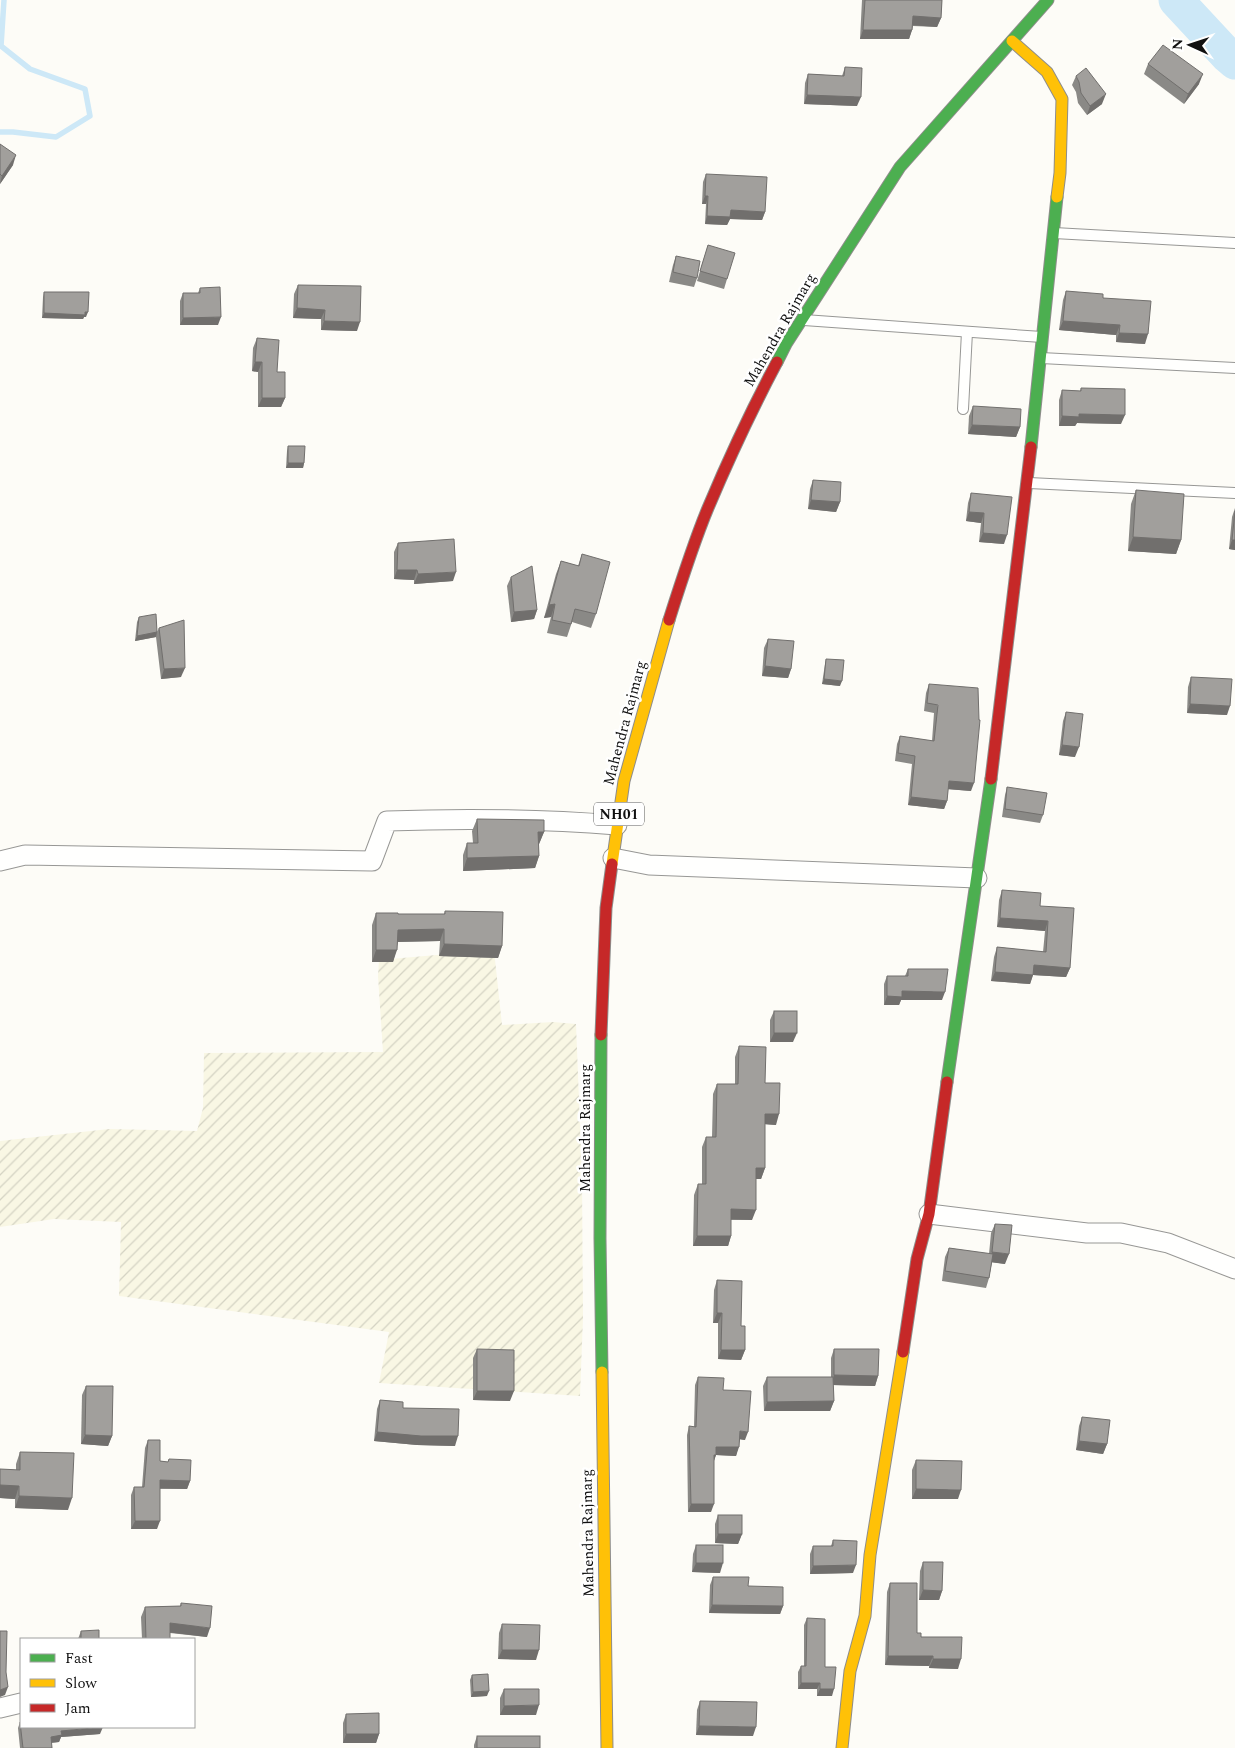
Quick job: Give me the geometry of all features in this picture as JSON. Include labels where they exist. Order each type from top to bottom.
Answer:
[{"type":"main road","name":"Mahendra Rajmarg","points":[[607,1748],[600,1238],[601,1024],[606,908],[617,825],[627,771],[668,622],[687,564],[708,508],[760,394],[786,344],[900,167],[1045,2]]},
{"type":"main road","points":[[842,1748],[850,1671],[865,1616],[870,1555],[917,1259],[929,1214],[964,958],[986,818],[1028,483],[1054,233],[1060,172],[1062,99],[1047,72],[1012,41]]},
{"type":"street","points":[[0,861],[25,855],[372,861],[387,821],[460,818],[577,821],[617,825]]},
{"type":"street","points":[[613,858],[649,864],[977,878]]},
{"type":"street","points":[[929,1214],[1087,1234],[1121,1233],[1168,1243],[1235,1269]]},
{"type":"street","points":[[0,1708],[20,1703]]},
{"type":"lane","points":[[1054,233],[1235,243]]},
{"type":"lane","points":[[801,320],[1043,337]]},
{"type":"lane","points":[[962,408],[967,332]]},
{"type":"lane","points":[[1041,358],[1235,368]]},
{"type":"lane","points":[[1028,483],[1235,493]]},
{"type":"shaded area","points":[[494,950],[502,1025],[553,1022],[576,1024],[582,1178],[583,1318],[580,1396],[379,1383],[389,1332],[119,1296],[121,1222],[54,1219],[0,1227],[0,1141],[109,1129],[197,1131],[203,1108],[204,1053],[383,1052],[378,976],[379,960]]},
{"type":"building","points":[[865,0],[942,0],[941,18],[913,16],[912,30],[863,30]]},
{"type":"building","points":[[1163,45],[1203,74],[1188,94],[1148,64]]},
{"type":"building","points":[[845,67],[862,68],[861,97],[807,95],[808,74],[844,76]]},
{"type":"building","points":[[1086,68],[1106,94],[1090,106],[1081,93],[1076,76]]},
{"type":"building","points":[[0,144],[16,155],[2,176],[0,174]]},
{"type":"building","points":[[706,174],[767,177],[765,212],[731,210],[730,217],[707,216],[708,196],[705,196]]},
{"type":"building","points":[[708,245],[735,253],[727,279],[700,271]]},
{"type":"building","points":[[676,256],[700,261],[697,278],[673,272]]},
{"type":"building","points":[[298,285],[361,286],[360,322],[324,321],[325,310],[297,308]]},
{"type":"building","points":[[220,287],[221,317],[183,318],[183,293],[200,293],[200,288]]},
{"type":"building","points":[[1066,291],[1103,294],[1103,298],[1151,301],[1148,334],[1119,333],[1120,325],[1063,321]]},
{"type":"building","points":[[44,292],[89,292],[88,312],[85,312],[85,315],[44,313]]},
{"type":"building","points":[[257,338],[279,340],[277,372],[285,372],[285,398],[262,398],[262,362],[255,362]]},
{"type":"building","points":[[1081,388],[1125,389],[1125,415],[1079,414],[1079,417],[1062,416],[1062,390],[1081,391]]},
{"type":"building","points":[[973,406],[1021,409],[1020,427],[972,425]]},
{"type":"building","points":[[288,446],[305,446],[304,463],[288,463]]},
{"type":"building","points":[[813,480],[841,482],[840,502],[811,500]]},
{"type":"building","points":[[1136,490],[1184,494],[1181,540],[1133,537]]},
{"type":"building","points":[[971,493],[1012,497],[1007,535],[983,533],[984,513],[969,512]]},
{"type":"building","points":[[1235,511],[1235,540],[1232,540]]},
{"type":"building","points":[[454,539],[456,572],[418,574],[417,570],[397,570],[398,543]]},
{"type":"building","points":[[582,554],[610,562],[596,614],[575,609],[571,624],[552,620],[555,604],[549,605],[561,561],[579,566]]},
{"type":"building","points":[[532,566],[537,610],[514,612],[511,577]]},
{"type":"building","points":[[156,614],[157,632],[137,636],[139,617]]},
{"type":"building","points":[[184,620],[185,668],[164,669],[159,628]]},
{"type":"building","points":[[768,639],[794,641],[791,669],[765,666]]},
{"type":"building","points":[[826,659],[844,660],[842,681],[824,679]]},
{"type":"building","points":[[1191,677],[1232,679],[1230,706],[1190,704]]},
{"type":"building","points":[[929,684],[978,688],[980,720],[974,783],[949,781],[947,801],[911,797],[915,756],[898,753],[900,736],[934,741],[938,705],[927,703]]},
{"type":"building","points":[[1066,712],[1083,714],[1079,747],[1062,745]]},
{"type":"building","points":[[1007,787],[1047,793],[1043,815],[1005,809]]},
{"type":"building","points":[[477,819],[544,820],[544,832],[538,832],[539,856],[467,858],[467,843],[478,843]]},
{"type":"building","points":[[1002,890],[1041,893],[1040,906],[1074,908],[1070,968],[1034,965],[1033,975],[995,972],[997,947],[1046,952],[1048,921],[1000,918]]},
{"type":"building","points":[[445,911],[503,912],[502,946],[444,944],[444,929],[398,930],[397,950],[376,950],[376,913],[445,914]]},
{"type":"building","points":[[908,969],[948,969],[945,992],[902,991],[902,997],[887,996],[887,976],[908,976]]},
{"type":"building","points":[[774,1011],[797,1011],[797,1033],[774,1033]]},
{"type":"building","points":[[739,1046],[766,1047],[765,1083],[780,1083],[779,1114],[765,1114],[765,1168],[756,1168],[756,1210],[731,1209],[731,1236],[697,1236],[698,1184],[706,1184],[706,1137],[716,1137],[717,1084],[738,1084]]},
{"type":"building","points":[[995,1224],[1012,1225],[1009,1254],[992,1252]]},
{"type":"building","points":[[949,1248],[993,1254],[989,1278],[945,1271]]},
{"type":"building","points":[[717,1280],[742,1281],[741,1326],[745,1326],[745,1350],[721,1350],[722,1313],[717,1313]]},
{"type":"building","points":[[477,1349],[514,1350],[514,1391],[477,1391]]},
{"type":"building","points":[[834,1349],[879,1349],[878,1376],[834,1375]]},
{"type":"building","points":[[698,1377],[724,1378],[723,1390],[751,1391],[748,1432],[740,1431],[739,1447],[716,1447],[716,1455],[714,1455],[714,1504],[691,1504],[689,1426],[696,1427]]},
{"type":"building","points":[[767,1377],[833,1377],[834,1401],[767,1402]]},
{"type":"building","points":[[86,1386],[113,1386],[112,1436],[85,1435]]},
{"type":"building","points":[[380,1400],[403,1402],[403,1408],[459,1409],[458,1436],[421,1436],[377,1432]]},
{"type":"building","points":[[1082,1417],[1110,1420],[1107,1444],[1079,1441]]},
{"type":"building","points":[[148,1440],[160,1440],[160,1461],[168,1462],[169,1459],[191,1460],[190,1481],[160,1480],[160,1521],[135,1521],[134,1487],[144,1487]]},
{"type":"building","points":[[20,1452],[74,1453],[72,1498],[19,1496],[19,1486],[0,1485],[0,1469],[20,1470]]},
{"type":"building","points":[[916,1460],[962,1461],[961,1490],[916,1489]]},
{"type":"building","points":[[718,1515],[742,1515],[742,1534],[718,1534]]},
{"type":"building","points":[[833,1540],[857,1541],[856,1565],[813,1566],[813,1546],[833,1546]]},
{"type":"building","points":[[696,1545],[723,1545],[723,1563],[696,1563]]},
{"type":"building","points":[[923,1562],[943,1562],[942,1591],[923,1590]]},
{"type":"building","points":[[713,1577],[749,1577],[748,1586],[783,1587],[783,1606],[712,1605]]},
{"type":"building","points":[[890,1583],[917,1583],[917,1633],[921,1633],[921,1637],[962,1637],[961,1659],[933,1659],[933,1656],[888,1656]]},
{"type":"building","points":[[181,1603],[212,1606],[210,1628],[170,1623],[170,1638],[146,1638],[145,1607],[181,1606]]},
{"type":"building","points":[[807,1618],[825,1619],[825,1667],[836,1667],[834,1689],[820,1689],[820,1683],[801,1683],[801,1666],[806,1666]]},
{"type":"building","points":[[502,1624],[540,1625],[539,1650],[502,1650]]},
{"type":"building","points":[[99,1630],[99,1638],[81,1638],[81,1631]]},
{"type":"building","points":[[0,1631],[7,1631],[6,1672],[8,1687],[0,1690]]},
{"type":"building","points":[[488,1674],[489,1691],[473,1692],[472,1675]]},
{"type":"building","points":[[504,1689],[539,1689],[539,1705],[504,1706]]},
{"type":"building","points":[[700,1701],[757,1702],[756,1727],[699,1726]]},
{"type":"building","points":[[379,1713],[379,1734],[346,1734],[346,1714]]},
{"type":"building","points":[[21,1728],[92,1728],[61,1731],[62,1735],[51,1737],[52,1748],[23,1748]]},
{"type":"building","points":[[477,1736],[540,1736],[540,1748],[477,1748]]},
{"type":"waterway","points":[[0,132],[56,137],[90,116],[85,89],[30,69],[1,46],[4,0]]},
{"type":"waterway","points":[[1176,0],[1235,62]]},
{"type":"traffic: fast","points":[[777,362],[786,344],[900,167],[1048,0]]},
{"type":"traffic: fast","points":[[1031,447],[1057,197]]},
{"type":"traffic: fast","points":[[947,1082],[991,779]]},
{"type":"traffic: fast","points":[[601,1035],[600,1238],[602,1372]]},
{"type":"traffic: slow","points":[[1012,41],[1047,72],[1062,99],[1060,173],[1057,197]]},
{"type":"traffic: slow","points":[[612,864],[624,781],[669,620]]},
{"type":"traffic: slow","points":[[842,1748],[850,1671],[865,1616],[870,1555],[903,1352]]},
{"type":"traffic: slow","points":[[602,1372],[607,1748]]},
{"type":"traffic: jam","points":[[669,620],[692,549],[708,508],[741,434],[777,362]]},
{"type":"traffic: jam","points":[[991,779],[1031,447]]},
{"type":"traffic: jam","points":[[601,1035],[606,908],[612,864]]},
{"type":"traffic: jam","points":[[903,1352],[917,1259],[929,1214],[947,1082]]}]
